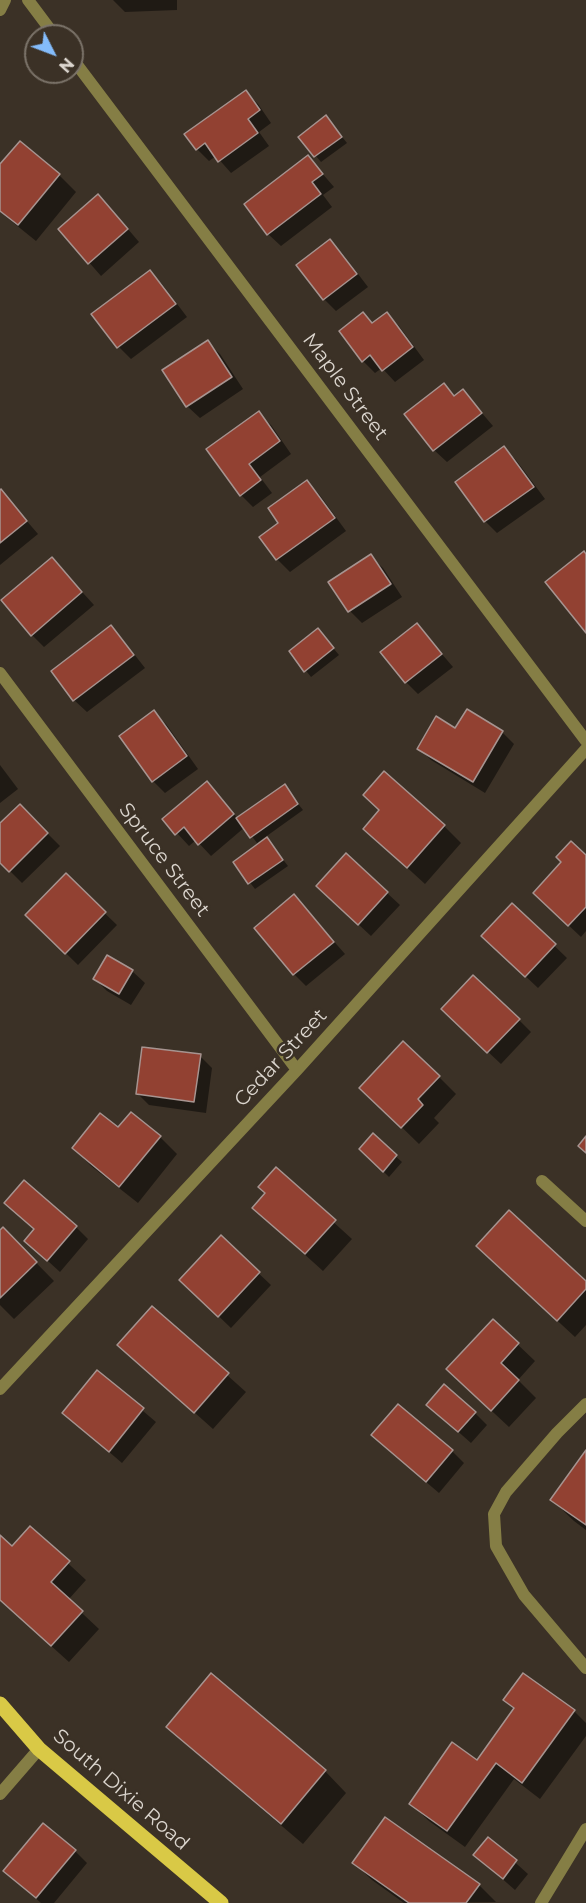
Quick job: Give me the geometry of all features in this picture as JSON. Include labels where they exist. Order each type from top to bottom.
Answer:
[{"type":"main road","name":"South Dixie Road","points":[[0,1704],[39,1749],[221,1903]]},
{"type":"street","points":[[0,10],[5,0]]},
{"type":"street","points":[[28,0],[46,24]]},
{"type":"street","name":"Maple Street","points":[[84,74],[586,741]]},
{"type":"street","name":"Spruce Street","points":[[0,673],[297,1070]]},
{"type":"street","name":"Cedar Street","points":[[2,1384],[297,1070],[586,750]]},
{"type":"street","points":[[542,1181],[586,1221]]},
{"type":"street","points":[[586,1404],[506,1491],[494,1514],[496,1546],[524,1595],[586,1668]]},
{"type":"street","points":[[0,1794],[39,1749]]},
{"type":"street","points":[[541,1903],[586,1829]]},
{"type":"building","points":[[246,90],[260,110],[248,119],[258,133],[218,162],[205,143],[196,150],[184,134]]},
{"type":"building","points":[[326,115],[342,137],[314,157],[298,137]]},
{"type":"building","points":[[20,141],[60,174],[18,225],[0,211],[0,164]]},
{"type":"building","points":[[308,155],[323,174],[312,182],[321,194],[267,235],[244,204]]},
{"type":"building","points":[[98,194],[128,229],[88,264],[58,229]]},
{"type":"building","points":[[330,239],[357,274],[323,300],[296,265]]},
{"type":"building","points":[[150,270],[176,304],[117,348],[91,314]]},
{"type":"building","points":[[363,312],[372,323],[387,312],[413,347],[382,371],[370,355],[362,362],[339,331]]},
{"type":"building","points":[[208,340],[232,377],[186,407],[162,370]]},
{"type":"building","points":[[444,383],[454,396],[463,389],[482,413],[433,451],[404,414]]},
{"type":"building","points":[[259,411],[280,441],[249,464],[261,480],[240,496],[206,449]]},
{"type":"building","points":[[504,446],[534,487],[484,522],[455,482]]},
{"type":"building","points":[[307,480],[335,518],[276,560],[259,537],[278,523],[268,508]]},
{"type":"building","points":[[0,490],[27,521],[0,543]]},
{"type":"building","points":[[584,551],[586,554],[586,633],[545,582]]},
{"type":"building","points":[[371,554],[391,584],[348,612],[328,582]]},
{"type":"building","points":[[52,557],[82,592],[31,636],[1,600]]},
{"type":"building","points":[[417,623],[442,654],[405,683],[380,652]]},
{"type":"building","points":[[111,625],[134,655],[73,701],[51,671]]},
{"type":"building","points":[[318,628],[334,648],[304,672],[289,651]]},
{"type":"building","points":[[467,709],[503,731],[473,782],[417,749],[436,716],[455,728]]},
{"type":"building","points":[[154,710],[187,756],[152,782],[119,736]]},
{"type":"building","points":[[384,771],[445,825],[407,868],[363,829],[379,810],[363,795]]},
{"type":"building","points":[[207,781],[234,814],[198,845],[184,827],[175,835],[162,819]]},
{"type":"building","points":[[285,784],[298,804],[250,838],[236,818]]},
{"type":"building","points":[[20,804],[48,833],[9,872],[0,863],[0,823]]},
{"type":"building","points":[[267,837],[283,860],[248,884],[233,862]]},
{"type":"building","points":[[571,841],[586,855],[586,907],[568,926],[533,893],[561,862],[556,857]]},
{"type":"building","points":[[346,853],[388,892],[358,925],[316,886]]},
{"type":"building","points":[[66,873],[106,912],[65,954],[25,915]]},
{"type":"building","points":[[294,894],[334,942],[293,975],[254,928]]},
{"type":"building","points":[[512,903],[556,944],[525,977],[481,936]]},
{"type":"building","points":[[107,955],[133,970],[119,994],[93,979]]},
{"type":"building","points":[[473,975],[520,1019],[487,1053],[441,1009]]},
{"type":"building","points":[[403,1041],[440,1076],[418,1099],[423,1105],[401,1128],[359,1088]]},
{"type":"building","points":[[142,1047],[201,1054],[194,1102],[136,1094]]},
{"type":"building","points":[[131,1112],[161,1136],[119,1187],[72,1148],[100,1113],[118,1127]]},
{"type":"building","points":[[373,1133],[397,1155],[383,1172],[359,1149]]},
{"type":"building","points":[[586,1136],[586,1153],[578,1146]]},
{"type":"building","points":[[276,1167],[336,1220],[305,1254],[252,1208],[265,1193],[258,1187]]},
{"type":"building","points":[[24,1180],[77,1226],[47,1261],[24,1241],[34,1229],[4,1203]]},
{"type":"building","points":[[509,1210],[586,1281],[586,1289],[557,1321],[476,1246]]},
{"type":"building","points":[[3,1227],[37,1262],[0,1298],[0,1230]]},
{"type":"building","points":[[221,1235],[260,1272],[218,1317],[179,1280]]},
{"type":"building","points":[[152,1306],[229,1373],[194,1413],[117,1345]]},
{"type":"building","points":[[493,1319],[519,1343],[501,1363],[519,1380],[491,1411],[446,1369]]},
{"type":"building","points":[[97,1370],[144,1408],[109,1452],[62,1413]]},
{"type":"building","points":[[444,1384],[476,1412],[458,1432],[426,1405]]},
{"type":"building","points":[[398,1404],[453,1450],[426,1482],[371,1435]]},
{"type":"building","points":[[586,1450],[586,1525],[550,1500]]},
{"type":"building","points":[[30,1526],[70,1561],[51,1582],[83,1611],[51,1646],[0,1600],[0,1535],[12,1546]]},
{"type":"building","points":[[211,1673],[326,1770],[281,1824],[166,1727]]},
{"type":"building","points":[[523,1673],[575,1710],[522,1783],[496,1763],[447,1831],[409,1804],[452,1742],[477,1760],[514,1708],[503,1700]]},
{"type":"building","points":[[385,1817],[480,1884],[466,1903],[409,1903],[352,1863]]},
{"type":"building","points":[[43,1823],[76,1850],[36,1898],[3,1871]]},
{"type":"building","points":[[488,1837],[517,1860],[503,1879],[473,1855]]}]
